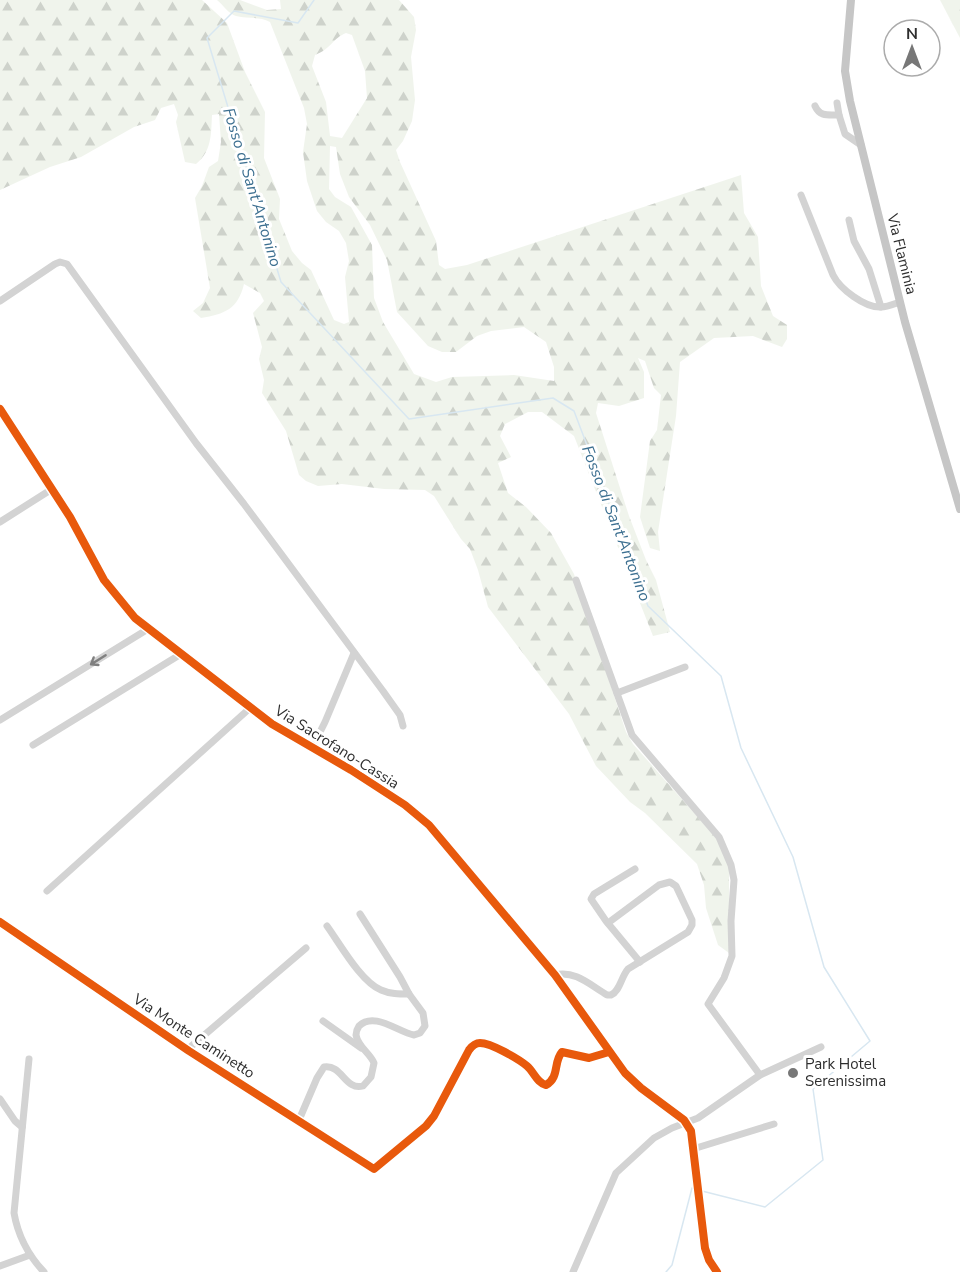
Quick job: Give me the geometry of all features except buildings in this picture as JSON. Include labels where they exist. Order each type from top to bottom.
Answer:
[{"type":"main road","name":"Via Flaminia","points":[[851,0],[845,71],[850,101],[900,302],[960,509]]},
{"type":"street","points":[[837,103],[845,134],[861,145]]},
{"type":"street","points":[[815,106],[822,114],[839,115]]},
{"type":"street","points":[[801,195],[837,282],[854,296],[875,306],[881,307],[900,302]]},
{"type":"street","points":[[849,219],[854,241],[868,269],[881,307]]},
{"type":"street","points":[[0,301],[55,264],[60,262],[68,264],[196,443],[399,713],[403,726]]},
{"type":"street","name":"Via Sacrofano-Cassia","points":[[0,409],[75,525],[104,580],[121,602],[148,629],[276,727],[405,805],[429,825],[555,975],[586,1016],[609,1052],[632,1080],[687,1122]]},
{"type":"street","points":[[0,522],[52,489]]},
{"type":"street","points":[[576,579],[636,741],[713,829],[725,850],[734,880],[731,921],[732,956],[724,978],[708,1004],[760,1075]]},
{"type":"street","points":[[0,720],[148,629]]},
{"type":"street","points":[[312,748],[354,653]]},
{"type":"street","points":[[33,745],[181,654]]},
{"type":"street","points":[[617,693],[685,667]]},
{"type":"street","points":[[46,891],[250,708]]},
{"type":"street","points":[[635,869],[592,897],[592,901],[640,962]]},
{"type":"street","points":[[555,975],[570,974],[610,995],[617,991],[624,974],[691,928],[692,920],[676,886],[670,882],[660,885],[608,923]]},
{"type":"street","points":[[299,1120],[324,1067],[335,1069],[351,1086],[359,1087],[371,1077],[374,1063],[363,1049],[356,1032],[359,1026],[365,1022],[384,1023],[411,1035],[422,1031],[425,1024],[424,1015],[360,914]]},
{"type":"street","name":"Via Monte Caminetto","points":[[0,922],[188,1049],[374,1169],[426,1126],[434,1116],[473,1045],[487,1044],[522,1061],[532,1070],[540,1083],[546,1085],[554,1078],[558,1055],[561,1052],[566,1051],[589,1058],[609,1052]]},
{"type":"street","points":[[327,926],[375,987],[386,992],[409,994]]},
{"type":"street","points":[[188,1049],[306,948]]},
{"type":"street","points":[[324,1021],[363,1049]]},
{"type":"street","points":[[573,1272],[616,1173],[654,1138],[698,1118],[760,1075],[821,1047]]},
{"type":"street","points":[[29,1059],[14,1213],[20,1238],[44,1272]]},
{"type":"street","points":[[0,1099],[22,1127]]},
{"type":"street","points":[[687,1122],[690,1127],[707,1254],[717,1272]]},
{"type":"street","points":[[693,1149],[774,1124]]},
{"type":"street","points":[[0,1266],[30,1255]]},
{"type":"green space","points":[[0,0],[202,0],[227,23],[245,72],[265,112],[264,158],[280,199],[279,219],[292,251],[311,270],[334,320],[344,324],[349,322],[345,277],[349,261],[346,243],[339,231],[326,222],[317,211],[307,181],[303,152],[307,124],[304,108],[270,22],[233,15],[217,0],[240,0],[267,10],[281,9],[280,0],[399,0],[414,17],[416,30],[411,57],[415,100],[412,121],[396,150],[436,241],[439,265],[445,269],[467,265],[741,175],[744,213],[758,237],[761,286],[773,316],[787,325],[787,339],[782,347],[753,336],[714,338],[680,362],[676,416],[658,532],[660,551],[650,548],[640,517],[650,441],[657,430],[661,395],[654,388],[645,361],[638,358],[644,372],[644,398],[619,406],[598,403],[596,413],[629,516],[656,580],[670,632],[653,636],[574,436],[542,412],[528,412],[505,424],[500,436],[511,457],[498,463],[508,493],[526,507],[551,533],[574,574],[626,732],[633,744],[718,840],[729,865],[729,953],[718,945],[706,908],[704,885],[697,864],[645,813],[630,802],[596,766],[569,714],[488,607],[470,549],[461,539],[434,496],[425,490],[384,489],[342,484],[318,486],[306,481],[299,475],[286,431],[262,393],[264,380],[259,359],[262,347],[253,313],[264,301],[260,293],[244,284],[234,305],[224,312],[201,318],[193,311],[203,303],[210,288],[195,198],[209,167],[218,161],[221,142],[219,114],[212,115],[208,148],[196,164],[185,162],[176,122],[178,115],[174,104],[161,108],[155,120],[134,127],[81,157],[50,167],[0,190]],"holes":[[[346,33],[352,35],[365,71],[367,98],[342,138],[330,136],[326,102],[312,66],[315,55]],[[330,146],[336,147],[340,174],[349,197],[370,225],[387,260],[397,312],[428,346],[442,352],[456,352],[477,336],[491,331],[524,327],[546,342],[554,367],[554,381],[514,375],[452,377],[436,382],[414,374],[383,322],[374,298],[372,245],[351,207],[335,197],[329,189]]]},
{"type":"green space","points":[[940,0],[960,0],[960,38]]},
{"type":"waterway","name":"Fosso di Sant'Antonino","points":[[314,0],[298,23],[234,11],[207,38],[281,282],[409,419],[553,398],[574,411],[648,606],[721,676],[741,748],[793,857],[824,967],[870,1041],[813,1089],[823,1160],[765,1207],[702,1191]]},
{"type":"waterway","name":"Fosso di Sant'Antonino","points":[[666,1272],[672,1265],[692,1188],[694,1189]]},
{"type":"cycle path","points":[[0,409],[70,517],[104,580],[135,618],[272,724],[351,770],[405,805],[429,825],[555,975],[625,1073],[684,1120],[691,1131],[705,1248],[717,1272]]},
{"type":"cycle path","points":[[0,922],[189,1051],[374,1169],[426,1126],[434,1116],[469,1050],[475,1044],[480,1043],[498,1048],[512,1056],[527,1066],[538,1080],[546,1085],[555,1074],[562,1052],[589,1058],[609,1052]]},
{"type":"place","name":"Park Hotel Serenissima","points":[[793,1073]]}]
